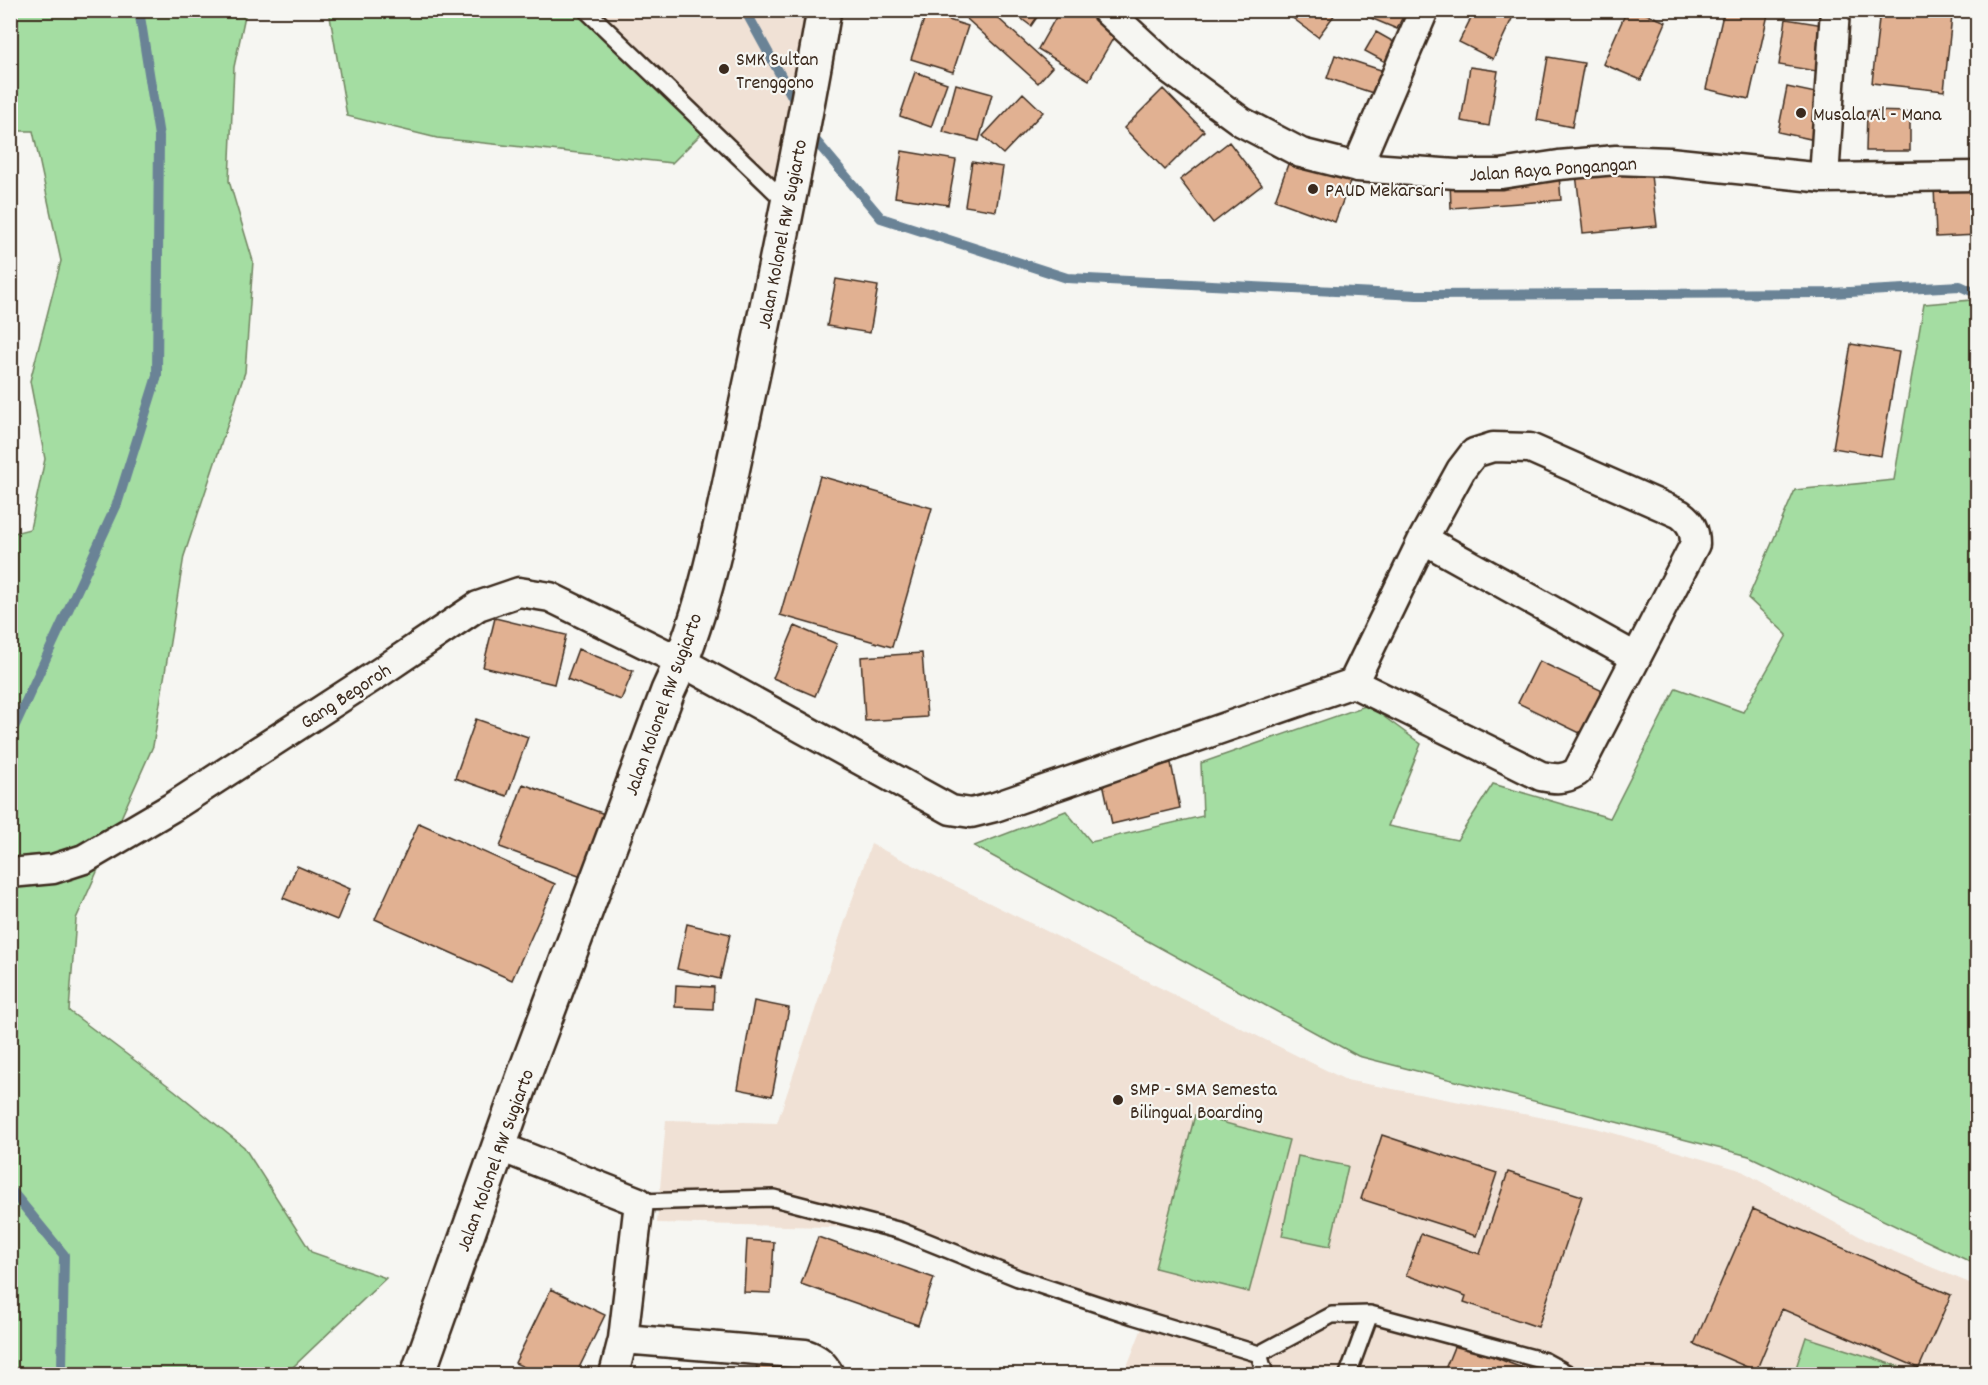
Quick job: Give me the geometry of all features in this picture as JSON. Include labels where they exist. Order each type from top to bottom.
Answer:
[{"type":"main road","name":"Jalan Kolonel RW Sugiarto","points":[[418,1374],[498,1146],[668,691],[682,662],[711,567],[768,307],[824,10]]},
{"type":"street","name":"Jalan Raya Pongangan","points":[[1106,10],[1171,70],[1242,122],[1301,153],[1357,166],[1456,174],[1501,174],[1559,165],[1616,160],[1658,161],[1824,178],[1977,176]]},
{"type":"street","points":[[1357,166],[1424,10]]},
{"type":"street","points":[[1824,178],[1835,10]]},
{"type":"street","points":[[1492,447],[1530,448],[1680,514],[1689,521],[1693,529],[1695,544],[1577,772],[1569,777],[1556,779],[1541,776],[1353,683],[1423,539],[1461,470],[1474,453],[1492,447]]},
{"type":"street","points":[[1423,539],[1635,657]]},
{"type":"street","name":"Gang Begoroh","points":[[11,874],[53,869],[84,858],[171,808],[382,672],[478,606],[519,592],[550,597],[682,662],[951,810],[971,813],[995,807],[1353,683]]},
{"type":"street","points":[[498,1146],[639,1202],[623,1339],[614,1374]]},
{"type":"street","points":[[623,1339],[805,1354],[814,1357],[824,1365],[829,1374]]},
{"type":"lane","points":[[586,10],[787,203]]},
{"type":"lane","points":[[639,1202],[774,1198],[901,1231],[1018,1278],[1259,1354],[1332,1315],[1370,1314],[1545,1361],[1569,1374]]},
{"type":"lane","points":[[1348,1374],[1370,1314]]},
{"type":"lane","points":[[1259,1354],[1265,1374]]},
{"type":"shaded area","name":"SMK Sultan Trenggono","points":[[585,11],[814,11],[775,186]]},
{"type":"shaded area","name":"SMP - SMA Semesta Bilingual Boarding","points":[[871,844],[1346,1080],[1596,1128],[1740,1170],[1868,1241],[1977,1286],[1977,1374],[1124,1374],[1144,1323],[868,1228],[657,1223],[666,1120],[777,1123]]},
{"type":"green space","points":[[10,11],[246,11],[234,67],[229,181],[253,261],[245,372],[184,556],[153,746],[76,919],[69,1011],[174,1090],[244,1147],[311,1252],[386,1278],[288,1374],[11,1374],[10,534],[30,529],[45,459],[30,381],[61,261],[33,131],[11,131]]},
{"type":"green space","points":[[329,11],[585,11],[708,127],[672,163],[437,138],[347,116]]},
{"type":"green space","points":[[1977,294],[1977,1265],[1749,1156],[1358,1056],[974,846],[1066,811],[1091,842],[1203,816],[1201,763],[1368,705],[1421,744],[1388,826],[1457,840],[1493,784],[1610,818],[1676,688],[1743,712],[1787,635],[1748,598],[1795,490],[1894,480],[1924,304],[1972,300]]},
{"type":"green space","points":[[1195,1115],[1289,1140],[1249,1292],[1155,1268]]},
{"type":"green space","points":[[1298,1156],[1348,1166],[1330,1246],[1282,1236]]},
{"type":"green space","points":[[1806,1337],[1923,1374],[1794,1374]]},
{"type":"building","points":[[957,10],[989,10],[1052,67],[1038,83]]},
{"type":"building","points":[[1010,10],[1042,10],[1031,26]]},
{"type":"building","points":[[1060,10],[1089,10],[1119,28],[1089,80],[1038,49]]},
{"type":"building","points":[[1282,10],[1338,10],[1318,37]]},
{"type":"building","points":[[1391,10],[1403,16],[1397,29],[1354,11]]},
{"type":"building","points":[[1475,10],[1516,10],[1493,59],[1459,42]]},
{"type":"building","points":[[1627,10],[1637,10],[1666,22],[1641,80],[1603,64]]},
{"type":"building","points":[[1724,10],[1769,10],[1749,99],[1706,89]]},
{"type":"building","points":[[1880,10],[1908,10],[1952,16],[1944,91],[1872,83]]},
{"type":"building","points":[[926,13],[968,26],[953,72],[911,59]]},
{"type":"building","points":[[1786,19],[1824,25],[1816,71],[1779,65]]},
{"type":"building","points":[[1376,32],[1401,46],[1391,65],[1365,51]]},
{"type":"building","points":[[1335,55],[1387,72],[1379,95],[1327,78]]},
{"type":"building","points":[[1548,57],[1584,63],[1572,127],[1537,120]]},
{"type":"building","points":[[1470,67],[1498,71],[1489,126],[1461,121]]},
{"type":"building","points":[[915,72],[947,83],[931,127],[900,116]]},
{"type":"building","points":[[956,84],[992,94],[979,141],[943,132]]},
{"type":"building","name":"Musala Al - Mana","points":[[1787,87],[1825,95],[1815,140],[1778,132]]},
{"type":"building","points":[[1163,89],[1204,131],[1165,170],[1124,128]]},
{"type":"building","points":[[1023,93],[1043,112],[1003,154],[983,136]]},
{"type":"building","points":[[1867,111],[1910,112],[1910,151],[1866,151]]},
{"type":"building","points":[[1229,142],[1262,185],[1213,223],[1180,180]]},
{"type":"building","points":[[902,151],[956,160],[948,205],[895,197]]},
{"type":"building","name":"PAUD Mekarsari","points":[[1291,156],[1351,179],[1335,222],[1275,200]]},
{"type":"building","points":[[972,162],[1003,167],[996,211],[965,206]]},
{"type":"building","points":[[1650,167],[1657,226],[1583,233],[1576,174]]},
{"type":"building","points":[[1559,175],[1561,200],[1451,208],[1450,182]]},
{"type":"building","points":[[1978,185],[1978,235],[1936,237],[1934,186]]},
{"type":"building","points":[[836,279],[878,286],[870,333],[827,326]]},
{"type":"building","points":[[1851,344],[1899,352],[1881,456],[1833,448]]},
{"type":"building","points":[[820,476],[932,508],[892,647],[780,615]]},
{"type":"building","points":[[495,618],[566,635],[554,684],[483,667]]},
{"type":"building","points":[[795,626],[837,644],[815,696],[773,678]]},
{"type":"building","points":[[578,649],[633,671],[621,700],[567,679]]},
{"type":"building","points":[[922,653],[927,717],[865,721],[861,657]]},
{"type":"building","points":[[1539,661],[1609,694],[1588,737],[1518,703]]},
{"type":"building","points":[[476,719],[528,737],[507,796],[455,778]]},
{"type":"building","points":[[1171,763],[1180,808],[1112,824],[1102,778]]},
{"type":"building","points":[[523,784],[610,816],[587,879],[500,847]]},
{"type":"building","points":[[419,823],[555,884],[512,980],[375,919]]},
{"type":"building","points":[[297,866],[350,889],[337,920],[283,898]]},
{"type":"building","points":[[687,924],[730,934],[720,979],[677,969]]},
{"type":"building","points":[[676,985],[714,987],[713,1009],[675,1007]]},
{"type":"building","points":[[754,1001],[789,1008],[772,1096],[738,1089]]},
{"type":"building","points":[[1382,1135],[1497,1173],[1476,1236],[1361,1199]]},
{"type":"building","points":[[1508,1172],[1582,1196],[1538,1327],[1464,1302],[1466,1296],[1406,1275],[1421,1234],[1480,1254]]},
{"type":"building","points":[[1753,1209],[1951,1295],[1919,1368],[1782,1309],[1756,1371],[1694,1344]]},
{"type":"building","points":[[818,1237],[934,1278],[918,1325],[801,1284]]},
{"type":"building","points":[[747,1240],[774,1242],[771,1293],[744,1292]]},
{"type":"building","points":[[551,1289],[605,1315],[576,1374],[539,1374],[515,1363]]},
{"type":"building","points":[[1456,1342],[1537,1374],[1443,1374]]},
{"type":"building","points":[[757,1363],[800,1364],[800,1374],[756,1374]]},
{"type":"building","points":[[669,1368],[727,1370],[726,1374],[668,1374]]},
{"type":"waterway","points":[[10,736],[117,504],[157,376],[159,136],[139,10]]},
{"type":"waterway","points":[[745,10],[799,109]]},
{"type":"waterway","points":[[811,131],[816,141],[881,218],[1067,278],[1417,295],[1831,293],[1960,286],[1978,294]]},
{"type":"waterway","points":[[10,1189],[64,1255],[62,1369],[60,1374]]},
{"type":"place","name":"SMK Sultan Trenggono","points":[[724,69]]},
{"type":"place","name":"Musala Al - Mana","points":[[1801,113]]},
{"type":"place","name":"PAUD Mekarsari","points":[[1313,189]]},
{"type":"place","name":"SMP - SMA Semesta Bilingual Boarding","points":[[1118,1100]]}]
